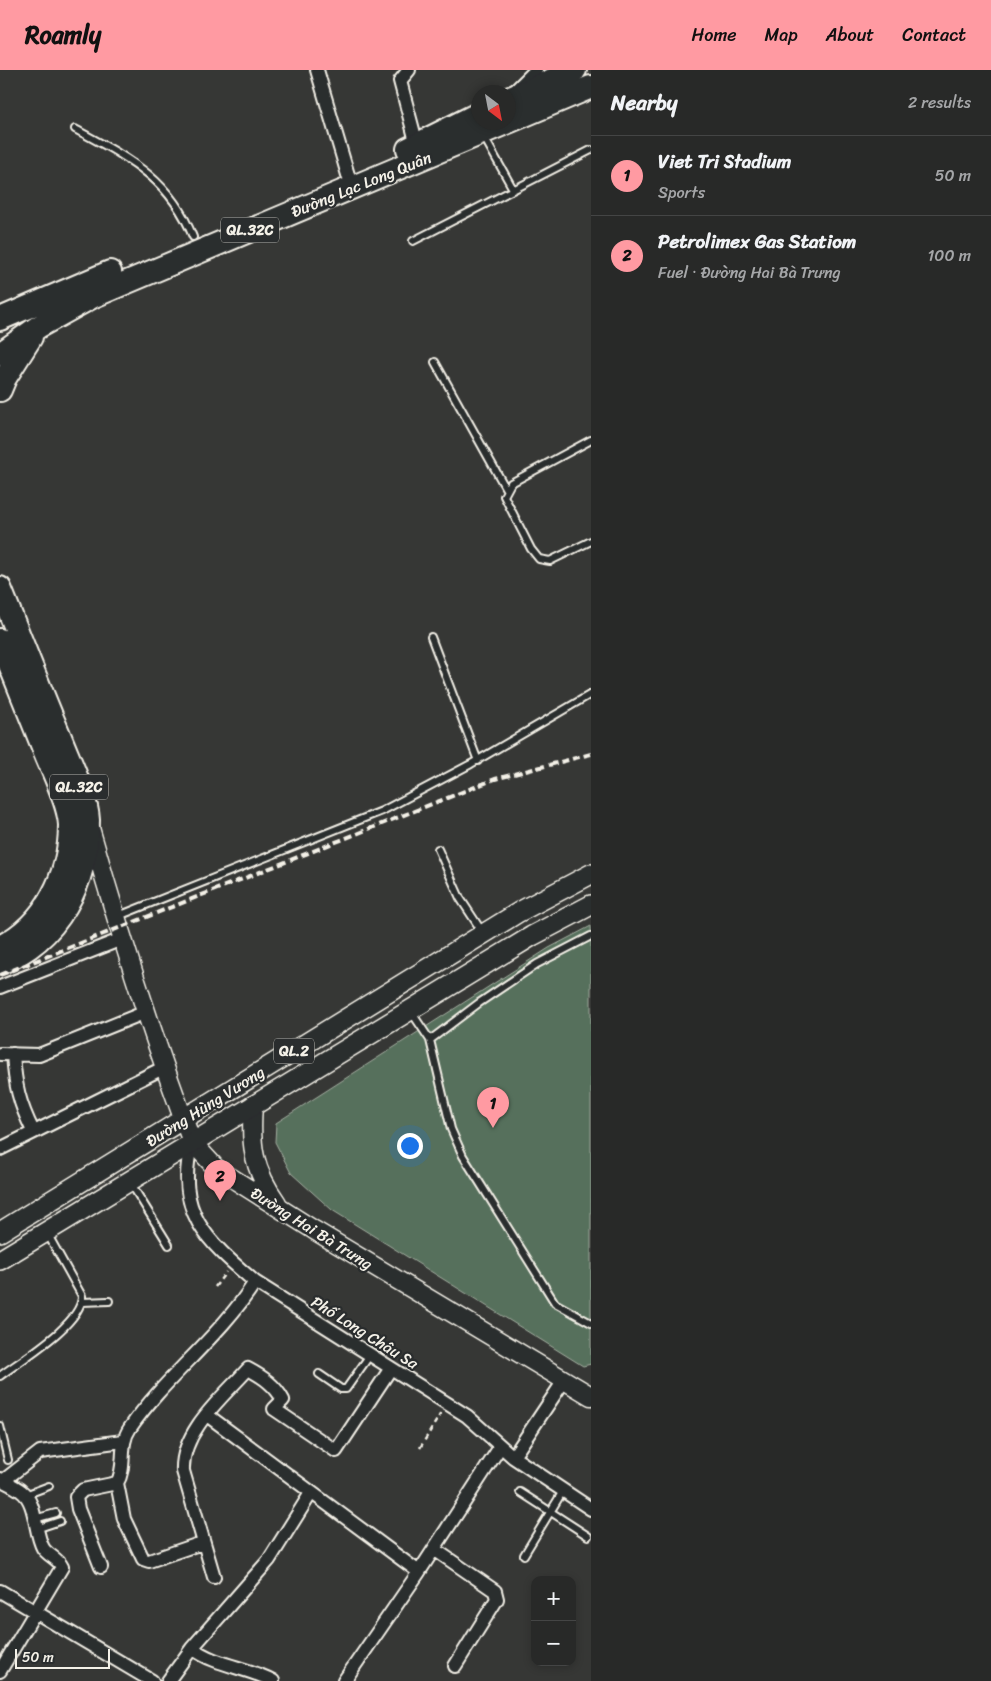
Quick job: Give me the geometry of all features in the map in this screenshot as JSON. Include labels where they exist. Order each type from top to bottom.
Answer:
[{"type":"highway","points":[[516,95],[575,70]]},
{"type":"highway","name":"Đường Lạc Long Quân","points":[[516,119],[591,87]]},
{"type":"highway","name":"Đường Lạc Long Quân","points":[[0,319],[193,237],[287,207],[348,175],[417,145],[471,127]]},
{"type":"highway","name":"Đường Lạc Long Quân","points":[[0,354],[38,326],[94,296],[287,207],[471,128]]},
{"type":"highway","points":[[0,390],[5,378],[38,326]]},
{"type":"highway","name":"QL.32C","points":[[0,588],[77,780],[79,821],[84,853],[82,875],[61,915],[34,944],[0,963]]},
{"type":"highway","name":"QL.32C","points":[[0,640],[60,788],[79,821],[64,872],[47,907],[24,931],[0,947]]},
{"type":"main road","name":"Đường Hùng Vương","points":[[0,1232],[518,912],[591,874]]},
{"type":"main road","name":"Đường Hùng Vương","points":[[0,1260],[532,936],[591,905]]},
{"type":"street","points":[[318,70],[348,175]]},
{"type":"street","points":[[408,70],[400,81],[417,145]]},
{"type":"street","points":[[516,90],[536,70]]},
{"type":"street","name":"Đường Hai Bà Trưng","points":[[79,821],[115,918],[192,1142],[216,1168],[591,1396]]},
{"type":"street","name":"Đường Hai Bà Trưng","points":[[84,853],[115,918]]},
{"type":"street","points":[[0,987],[122,939]]},
{"type":"street","points":[[33,1131],[20,1103],[6,1054],[39,1054],[146,1012]]},
{"type":"street","points":[[0,1149],[165,1067]]},
{"type":"street","points":[[253,1105],[252,1138],[256,1165],[264,1185],[281,1209]]},
{"type":"street","name":"Phố Long Châu Sa","points":[[192,1142],[186,1177],[190,1208],[208,1238],[233,1263],[255,1282],[466,1416],[513,1457],[591,1509]]},
{"type":"street","points":[[101,1567],[78,1510],[76,1497],[83,1490],[116,1483],[121,1476],[123,1441],[138,1418],[238,1308],[255,1282]]},
{"type":"street","points":[[214,1577],[202,1543],[183,1471],[182,1458],[194,1434],[207,1415],[248,1369],[264,1378],[279,1391],[283,1400],[274,1409],[336,1451],[391,1368]]},
{"type":"street","points":[[513,1457],[565,1380]]},
{"type":"street","points":[[207,1415],[419,1572]]},
{"type":"street","points":[[0,1671],[62,1567],[60,1563],[45,1551],[25,1495],[2,1480],[40,1452],[123,1441]]},
{"type":"street","points":[[346,1680],[419,1572],[500,1446]]},
{"type":"street","points":[[116,1483],[124,1519],[143,1559],[149,1561],[202,1543]]},
{"type":"street","points":[[168,1681],[192,1648],[269,1560],[311,1493]]},
{"type":"street","points":[[434,1549],[495,1591],[497,1599],[455,1666]]},
{"type":"street","points":[[0,1592],[152,1681]]},
{"type":"street","points":[[192,1648],[214,1662],[249,1670],[274,1681]]},
{"type":"lane","points":[[75,129],[133,162],[165,189],[182,211],[193,237]]},
{"type":"lane","points":[[483,130],[513,189]]},
{"type":"lane","points":[[413,241],[591,150]]},
{"type":"lane","points":[[435,362],[506,489]]},
{"type":"lane","points":[[591,440],[512,483],[506,489],[504,496],[531,549],[539,559],[550,561],[591,541]]},
{"type":"lane","points":[[431,637],[478,761]]},
{"type":"lane","points":[[115,918],[382,811],[478,761],[591,694]]},
{"type":"lane","points":[[438,849],[460,898],[483,934]]},
{"type":"lane","points":[[430,1040],[479,1003],[537,964],[591,936]]},
{"type":"lane","points":[[410,1010],[430,1040],[451,1129],[463,1156],[555,1303],[591,1323]]},
{"type":"lane","points":[[129,1181],[169,1245]]},
{"type":"lane","points":[[0,1376],[60,1331],[82,1302],[82,1296],[47,1232]]},
{"type":"lane","points":[[82,1302],[109,1301]]},
{"type":"lane","points":[[319,1374],[342,1390],[346,1389],[370,1355]]},
{"type":"lane","points":[[0,1426],[8,1460]]},
{"type":"lane","points":[[25,1495],[50,1486]]},
{"type":"lane","points":[[524,1555],[563,1491]]},
{"type":"lane","points":[[520,1492],[588,1536]]},
{"type":"lane","points":[[35,1524],[56,1513]]},
{"type":"lane","points":[[35,1524],[60,1521]]},
{"type":"path","points":[[215,1287],[233,1263]]},
{"type":"path","points":[[420,1448],[448,1404]]},
{"type":"green space","points":[[591,926],[591,1364],[583,1366],[332,1210],[291,1173],[275,1142],[276,1123],[549,948]]},
{"type":"railway","points":[[0,975],[495,779],[591,754]]},
{"type":"place","name":"Viet Tri Stadium","points":[[493,1128]]},
{"type":"place","name":"Petrolimex Gas Statiom","points":[[220,1201]]}]
